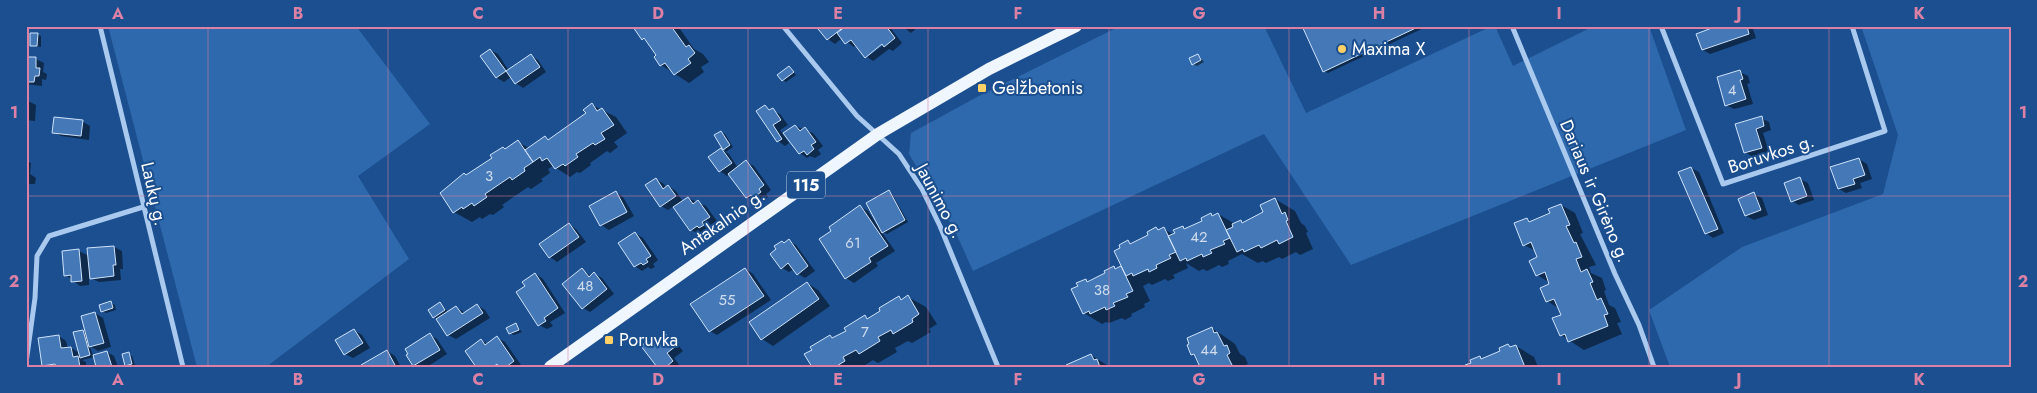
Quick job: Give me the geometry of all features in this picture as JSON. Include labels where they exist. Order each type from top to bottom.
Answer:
[{"type":"main road","name":"Antakalnio g.","points":[[550,367],[878,134],[989,69],[1076,26]]},
{"type":"street","name":"Laukų g.","points":[[100,26],[183,367]]},
{"type":"street","name":"Jaunimo g.","points":[[783,26],[857,116],[899,154],[922,189],[940,226],[998,367]]},
{"type":"street","name":"Dariaus ir Girėno g.","points":[[1512,26],[1615,274],[1639,325],[1654,367]]},
{"type":"street","name":"Boruvkos g.","points":[[1661,26],[1723,184],[1884,131],[1852,26]]},
{"type":"street","points":[[26,363],[37,256],[49,236],[143,207]]},
{"type":"shaded area","points":[[108,26],[356,26],[430,124],[358,176],[409,259],[266,367],[197,367]]},
{"type":"shaded area","points":[[1120,26],[1264,26],[1306,113],[1492,26],[1495,26],[1513,66],[1594,26],[1649,26],[1686,130],[1351,265],[1264,134],[973,271],[955,231],[909,154],[911,133],[977,97]]},
{"type":"shaded area","points":[[1861,26],[2011,26],[2011,367],[1670,367],[1649,310],[1742,247],[1883,194],[1898,135]]},
{"type":"building","points":[[671,26],[686,47],[689,45],[695,53],[688,59],[691,63],[674,75],[665,63],[660,66],[654,57],[656,55],[644,38],[642,40],[633,27]]},
{"type":"building","points":[[821,26],[845,26],[827,40],[818,29]]},
{"type":"building","points":[[846,26],[886,26],[895,38],[884,47],[882,44],[865,58],[851,40],[845,44],[837,33]]},
{"type":"building","name":"Maxima X","points":[[1302,26],[1420,26],[1323,72]]},
{"type":"building","points":[[1717,26],[1747,26],[1749,34],[1702,50],[1696,34]]},
{"type":"building","points":[[30,33],[38,33],[37,46],[30,46]]},
{"type":"building","points":[[490,49],[506,71],[496,78],[480,56]]},
{"type":"building","points":[[531,54],[540,67],[515,84],[506,71]]},
{"type":"building","points":[[1198,54],[1201,60],[1192,65],[1189,58]]},
{"type":"building","points":[[26,57],[36,57],[36,68],[40,68],[39,76],[35,76],[34,82],[26,82]]},
{"type":"building","points":[[789,66],[794,72],[782,81],[777,75]]},
{"type":"building","points":[[1740,70],[1743,79],[1740,80],[1746,99],[1725,106],[1717,77]]},
{"type":"building","points":[[592,103],[597,111],[602,108],[614,125],[601,133],[605,139],[595,145],[593,143],[576,154],[578,157],[565,166],[563,164],[555,169],[547,158],[542,161],[540,157],[533,162],[525,150],[545,136],[548,140],[586,113],[583,110]]},
{"type":"building","points":[[765,105],[769,110],[773,108],[781,120],[773,125],[782,139],[777,142],[756,111]]},
{"type":"building","points":[[1762,116],[1764,126],[1756,129],[1762,148],[1744,153],[1735,124]]},
{"type":"building","points":[[54,117],[83,120],[81,136],[52,133]]},
{"type":"building","points":[[795,125],[800,131],[805,127],[816,142],[811,145],[814,149],[807,155],[804,151],[799,154],[783,133]]},
{"type":"building","points":[[721,131],[730,145],[723,150],[714,135]]},
{"type":"building","points":[[518,140],[533,162],[524,168],[525,171],[512,180],[510,177],[485,194],[487,197],[474,206],[472,203],[453,213],[440,193],[464,173],[466,175],[492,158],[490,155],[503,147],[505,149]]},
{"type":"building","points":[[721,148],[732,163],[719,172],[708,157]]},
{"type":"building","points":[[1859,158],[1865,175],[1853,179],[1855,184],[1838,189],[1830,167]]},
{"type":"building","points":[[746,160],[764,185],[759,189],[761,192],[753,198],[751,195],[746,198],[728,174]]},
{"type":"building","points":[[1691,167],[1718,229],[1705,234],[1678,172]]},
{"type":"building","points":[[1800,177],[1807,196],[1791,202],[1784,183]]},
{"type":"building","points":[[656,178],[663,189],[668,185],[676,196],[660,207],[645,185]]},
{"type":"building","points":[[889,190],[905,220],[882,233],[866,203]]},
{"type":"building","points":[[616,191],[627,212],[600,226],[589,206]]},
{"type":"building","points":[[1754,192],[1761,210],[1745,216],[1738,199]]},
{"type":"building","points":[[688,197],[693,204],[698,200],[710,217],[702,222],[704,225],[699,228],[697,226],[690,231],[673,207]]},
{"type":"building","points":[[1275,198],[1282,214],[1285,212],[1288,220],[1286,221],[1293,237],[1279,244],[1277,240],[1261,248],[1259,245],[1244,252],[1243,249],[1237,252],[1226,230],[1233,227],[1232,224],[1241,220],[1242,223],[1263,212],[1260,205]]},
{"type":"building","points":[[1561,204],[1570,225],[1566,226],[1574,243],[1576,242],[1582,257],[1576,259],[1581,272],[1587,269],[1593,282],[1590,283],[1597,300],[1601,298],[1608,314],[1604,315],[1608,326],[1568,342],[1565,334],[1560,336],[1552,318],[1561,315],[1554,299],[1546,302],[1540,288],[1549,284],[1545,272],[1536,276],[1529,261],[1537,257],[1531,242],[1523,246],[1514,223],[1527,218],[1529,222],[1550,213],[1548,209]]},
{"type":"building","points":[[860,205],[888,246],[869,258],[871,262],[845,279],[819,239],[831,231],[829,227]]},
{"type":"building","points":[[1211,213],[1212,216],[1218,213],[1230,238],[1223,241],[1225,244],[1210,250],[1212,253],[1203,257],[1202,254],[1187,261],[1186,258],[1180,261],[1168,236],[1175,233],[1173,230],[1183,226],[1184,229],[1202,221],[1201,218]]},
{"type":"building","points":[[569,223],[579,237],[549,258],[539,244]]},
{"type":"building","points":[[1156,227],[1158,230],[1164,227],[1176,252],[1169,255],[1171,258],[1156,265],[1157,268],[1149,272],[1148,269],[1133,276],[1132,273],[1126,276],[1114,251],[1120,248],[1119,245],[1128,240],[1130,244],[1148,235],[1147,232]]},
{"type":"building","points":[[635,232],[651,256],[646,259],[648,262],[634,267],[618,243]]},
{"type":"building","points":[[789,239],[808,266],[797,275],[788,263],[781,269],[770,254],[776,249],[774,246],[782,241],[784,243]]},
{"type":"building","points":[[114,246],[116,265],[113,265],[114,276],[90,279],[87,248]]},
{"type":"building","points":[[79,249],[82,281],[71,282],[71,275],[64,276],[62,251]]},
{"type":"building","points":[[1114,266],[1115,269],[1121,266],[1133,291],[1126,294],[1128,297],[1113,303],[1115,306],[1106,310],[1105,307],[1090,314],[1089,311],[1083,314],[1071,289],[1078,286],[1076,283],[1086,279],[1087,282]]},
{"type":"building","points":[[582,268],[589,277],[594,272],[607,289],[582,309],[562,284]]},
{"type":"building","points":[[745,268],[764,296],[709,332],[690,304]]},
{"type":"building","points":[[535,273],[558,308],[544,318],[546,321],[538,326],[516,292],[525,286],[522,282]]},
{"type":"building","points":[[807,282],[819,299],[761,340],[749,322]]},
{"type":"building","points":[[908,295],[919,314],[912,319],[913,322],[893,334],[891,330],[878,337],[880,341],[859,354],[856,350],[843,357],[845,361],[835,367],[812,367],[804,354],[812,350],[810,347],[830,335],[832,338],[846,331],[844,328],[865,315],[867,319],[880,311],[879,308],[899,296],[901,300]]},
{"type":"building","points":[[111,301],[113,308],[101,312],[99,305]]},
{"type":"building","points":[[440,302],[445,310],[433,318],[428,310]]},
{"type":"building","points":[[477,304],[483,313],[447,336],[436,319],[456,306],[462,314]]},
{"type":"building","points":[[95,312],[104,343],[89,347],[81,316]]},
{"type":"building","points":[[516,323],[519,330],[509,334],[506,328]]},
{"type":"building","points":[[1212,327],[1214,333],[1217,332],[1224,346],[1227,345],[1230,353],[1227,355],[1233,367],[1200,367],[1194,354],[1191,355],[1187,345],[1189,344],[1187,338]]},
{"type":"building","points":[[354,329],[363,343],[344,355],[335,340]]},
{"type":"building","points":[[83,330],[90,355],[80,358],[73,332]]},
{"type":"building","points":[[430,333],[440,350],[413,366],[406,355],[408,354],[405,349]]},
{"type":"building","points":[[665,333],[676,346],[667,353],[673,361],[666,367],[657,367],[641,346],[654,336],[657,340]]},
{"type":"building","points":[[59,335],[61,348],[71,347],[73,357],[78,356],[80,367],[56,367],[55,364],[42,366],[38,338]]},
{"type":"building","points":[[497,336],[514,361],[506,367],[499,367],[497,364],[493,367],[476,367],[465,351],[481,339],[485,345]]},
{"type":"building","points":[[1508,344],[1510,347],[1516,345],[1525,367],[1466,367],[1465,365],[1471,363],[1470,360],[1480,356],[1481,359],[1500,351],[1499,348]]},
{"type":"building","points":[[387,350],[396,367],[362,367],[361,365]]},
{"type":"building","points":[[107,351],[112,367],[96,367],[93,355]]},
{"type":"building","points":[[129,352],[132,364],[125,366],[122,354]]},
{"type":"building","points":[[1091,354],[1094,360],[1097,359],[1100,367],[1067,367],[1066,365]]},
{"type":"place","name":"Maxima X","points":[[1342,49]]},
{"type":"place","name":"Gelžbetonis","points":[[982,88]]},
{"type":"place","name":"Poruvka","points":[[609,340]]}]
